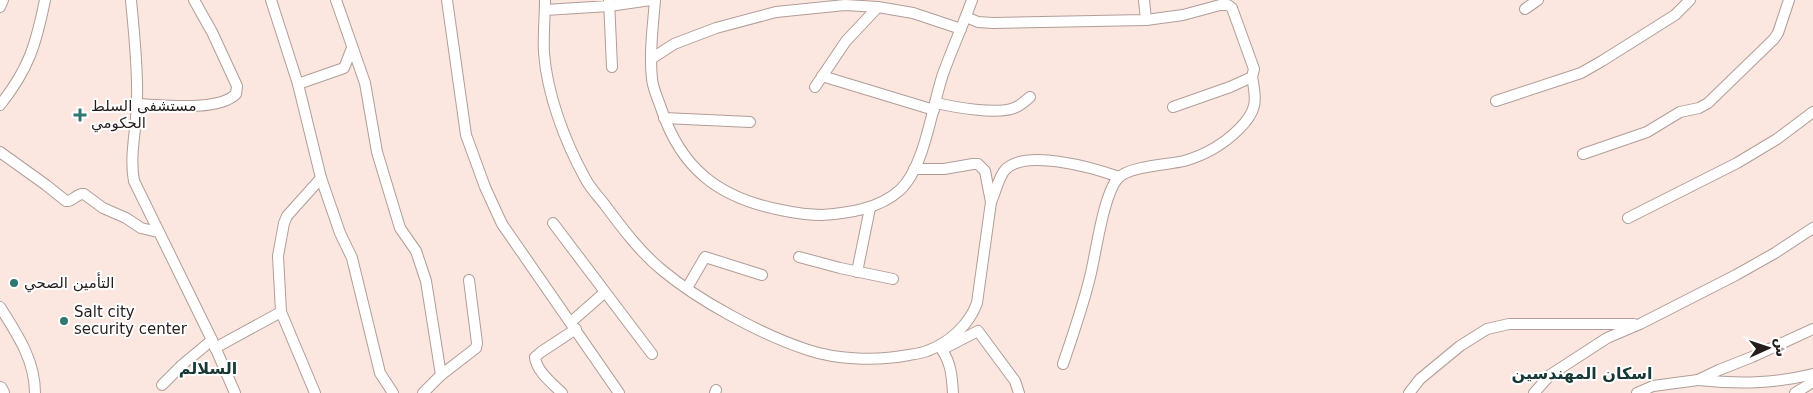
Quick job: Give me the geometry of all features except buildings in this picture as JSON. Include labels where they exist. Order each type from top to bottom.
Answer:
[{"type":"street","points":[[0,7],[3,0]]},
{"type":"street","points":[[0,104],[18,82],[28,62],[45,0]]},
{"type":"street","points":[[131,0],[136,47],[137,104],[132,175],[135,187],[213,344],[235,393]]},
{"type":"street","points":[[137,104],[205,105],[230,100],[236,94],[237,86],[212,32],[194,0]]},
{"type":"street","points":[[271,0],[298,84],[321,178],[340,232],[352,258],[380,372],[393,393]]},
{"type":"street","points":[[336,0],[364,83],[377,152],[400,228],[416,251],[426,281],[441,375]]},
{"type":"street","points":[[448,0],[466,135],[485,187],[502,224],[619,393]]},
{"type":"street","points":[[972,0],[943,76],[921,153],[910,179],[900,191],[885,201],[870,208],[840,214],[808,216],[762,207],[715,186],[683,155],[664,118],[652,81],[650,0],[545,5],[544,53],[548,79],[557,112],[586,179],[642,251],[663,271],[714,306],[748,324],[808,350],[871,359],[899,356],[942,350],[978,331],[1015,381],[1019,393]]},
{"type":"street","points":[[1144,0],[1146,20]]},
{"type":"street","points":[[1525,9],[1538,0]]},
{"type":"street","points":[[1496,101],[1588,69],[1675,15],[1690,0]]},
{"type":"street","points":[[1583,154],[1647,132],[1680,112],[1699,108],[1708,103],[1774,39],[1778,33],[1788,0]]},
{"type":"street","points":[[609,3],[612,67]]},
{"type":"street","points":[[651,59],[674,44],[716,28],[776,12],[843,3],[913,13],[961,29]]},
{"type":"street","points":[[966,18],[978,22],[994,23],[1146,20],[1184,15],[1220,5],[1228,5],[1232,8],[1254,69],[1252,78],[1256,96],[1252,113],[1228,140],[1209,152],[1184,161],[1133,170],[1119,177],[1104,212],[1090,278],[1063,364]]},
{"type":"street","points":[[815,87],[846,41],[878,7]]},
{"type":"street","points":[[652,40],[674,44]]},
{"type":"street","points":[[298,84],[344,68],[352,48]]},
{"type":"street","points":[[822,76],[935,106],[1002,110],[1012,109],[1030,97]]},
{"type":"street","points":[[1173,107],[1230,88],[1252,78]]},
{"type":"street","points":[[1628,218],[1737,163],[1777,139],[1813,112]]},
{"type":"street","points":[[664,118],[750,122]]},
{"type":"street","points":[[0,152],[66,201],[71,201],[79,194],[84,194],[103,208],[126,218],[141,228],[158,232]]},
{"type":"street","points":[[927,351],[949,339],[973,315],[977,303],[991,202],[1004,171],[1022,160],[1034,159],[1095,168],[1119,177]]},
{"type":"street","points":[[914,169],[944,169],[978,164],[985,171],[991,202]]},
{"type":"street","points":[[315,393],[280,312],[278,256],[284,223],[291,210],[321,178]]},
{"type":"street","points":[[857,272],[870,208]]},
{"type":"street","points":[[553,223],[652,354]]},
{"type":"street","points":[[1534,393],[1550,375],[1607,338],[1640,324],[1763,260],[1813,228]]},
{"type":"street","points":[[687,288],[705,257],[762,275]]},
{"type":"street","points":[[799,257],[892,279]]},
{"type":"street","points":[[423,393],[441,375],[476,348],[469,280]]},
{"type":"street","points":[[562,393],[535,362],[535,357],[573,326],[604,292]]},
{"type":"street","points":[[0,307],[30,361],[35,393]]},
{"type":"street","points":[[162,385],[182,365],[213,344],[280,312]]},
{"type":"street","points":[[1409,393],[1420,379],[1460,346],[1487,329],[1509,324],[1640,324]]},
{"type":"street","points":[[1698,380],[1813,329]]},
{"type":"street","points":[[942,350],[948,359],[953,393]]},
{"type":"street","points":[[1637,393],[1653,386],[1698,380],[1734,384],[1773,382],[1813,374]]},
{"type":"street","points":[[1795,393],[1813,382]]},
{"type":"place","name":"مستشفى السلط الحكومي","points":[[80,115]]},
{"type":"place","name":"التأمين الصحي","points":[[14,283]]},
{"type":"place","name":"Salt city security center","points":[[64,321]]},
{"type":"district","name":"السلالم","points":[[208,368]]},
{"type":"district","name":"اسكان المهندسين","points":[[1582,373]]}]
